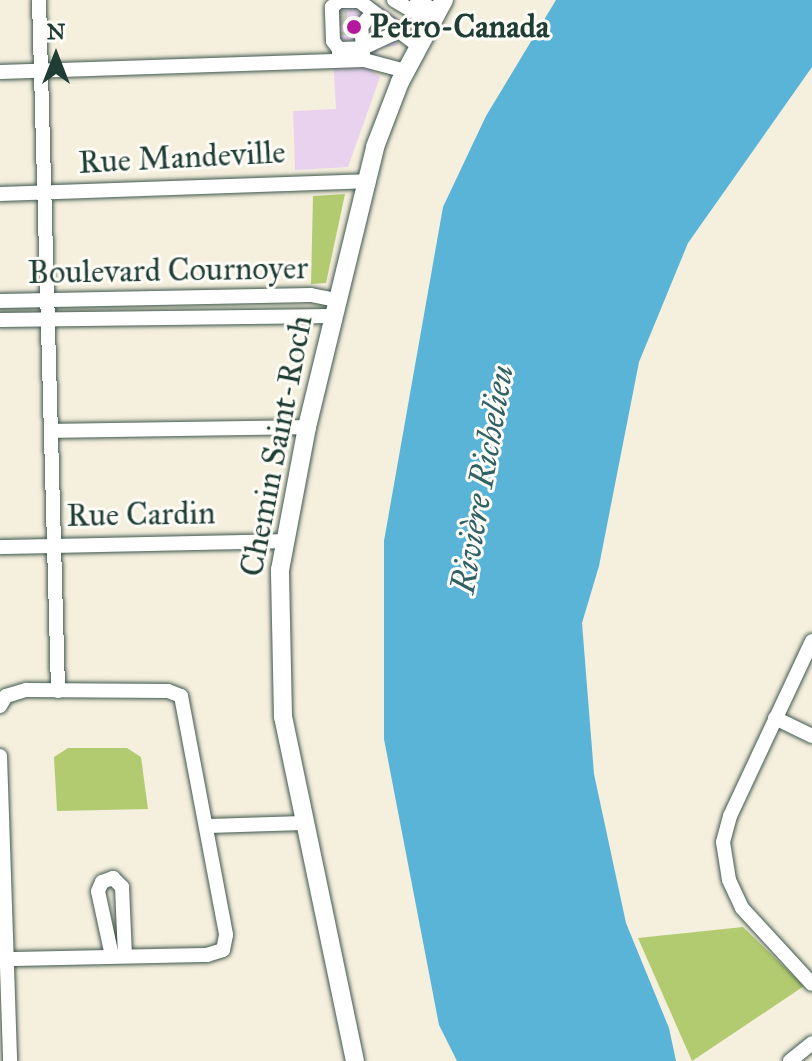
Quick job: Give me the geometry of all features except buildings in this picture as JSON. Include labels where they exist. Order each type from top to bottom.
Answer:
[{"type":"main road","name":"Chemin Saint-Roch","points":[[355,1061],[304,823],[281,691],[279,596],[284,541],[307,427],[366,181],[406,71],[437,11]]},
{"type":"street","points":[[39,0],[58,691]]},
{"type":"street","points":[[394,0],[437,11]]},
{"type":"street","points":[[417,0],[437,11]]},
{"type":"street","points":[[339,48],[333,41],[332,7],[359,1],[419,46]]},
{"type":"street","points":[[373,9],[380,41]]},
{"type":"street","points":[[363,54],[361,27],[373,9]]},
{"type":"street","points":[[363,54],[397,32]]},
{"type":"street","points":[[0,72],[339,48],[406,71]]},
{"type":"street","name":"Rue Mandeville","points":[[0,194],[366,181]]},
{"type":"street","name":"Boulevard Cournoyer","points":[[0,301],[311,295],[334,308]]},
{"type":"street","name":"Boulevard Cournoyer","points":[[0,320],[334,308]]},
{"type":"street","points":[[52,431],[307,427]]},
{"type":"street","name":"Rue Cardin","points":[[0,547],[284,541]]},
{"type":"street","points":[[812,641],[730,816],[724,858],[751,920],[812,984]]},
{"type":"street","points":[[0,706],[6,696],[18,692],[168,691],[181,696],[208,826],[226,935],[223,950],[9,959]]},
{"type":"street","points":[[775,718],[812,736]]},
{"type":"street","points":[[0,756],[10,1061]]},
{"type":"street","points":[[208,826],[304,823]]},
{"type":"street","points":[[790,1061],[812,1043]]},
{"type":"shaded area","points":[[330,0],[371,0],[406,24],[397,46],[379,47],[372,71],[380,77],[348,167],[295,170],[293,111],[336,109]]},
{"type":"green space","points":[[345,194],[326,283],[311,284],[313,196]]},
{"type":"green space","points":[[68,748],[127,748],[141,757],[148,809],[57,811],[54,757]]},
{"type":"green space","points":[[743,927],[804,986],[692,1061],[638,938]]},
{"type":"water","name":"Rivière Richelieu","points":[[556,0],[812,0],[812,67],[688,243],[639,362],[599,566],[582,623],[594,774],[626,923],[669,1028],[676,1061],[457,1061],[439,1025],[384,739],[384,541],[443,207],[486,116]]},
{"type":"tunnel","points":[[340,11],[340,35]]},
{"type":"place","name":"Petro-Canada","points":[[354,27]]}]
